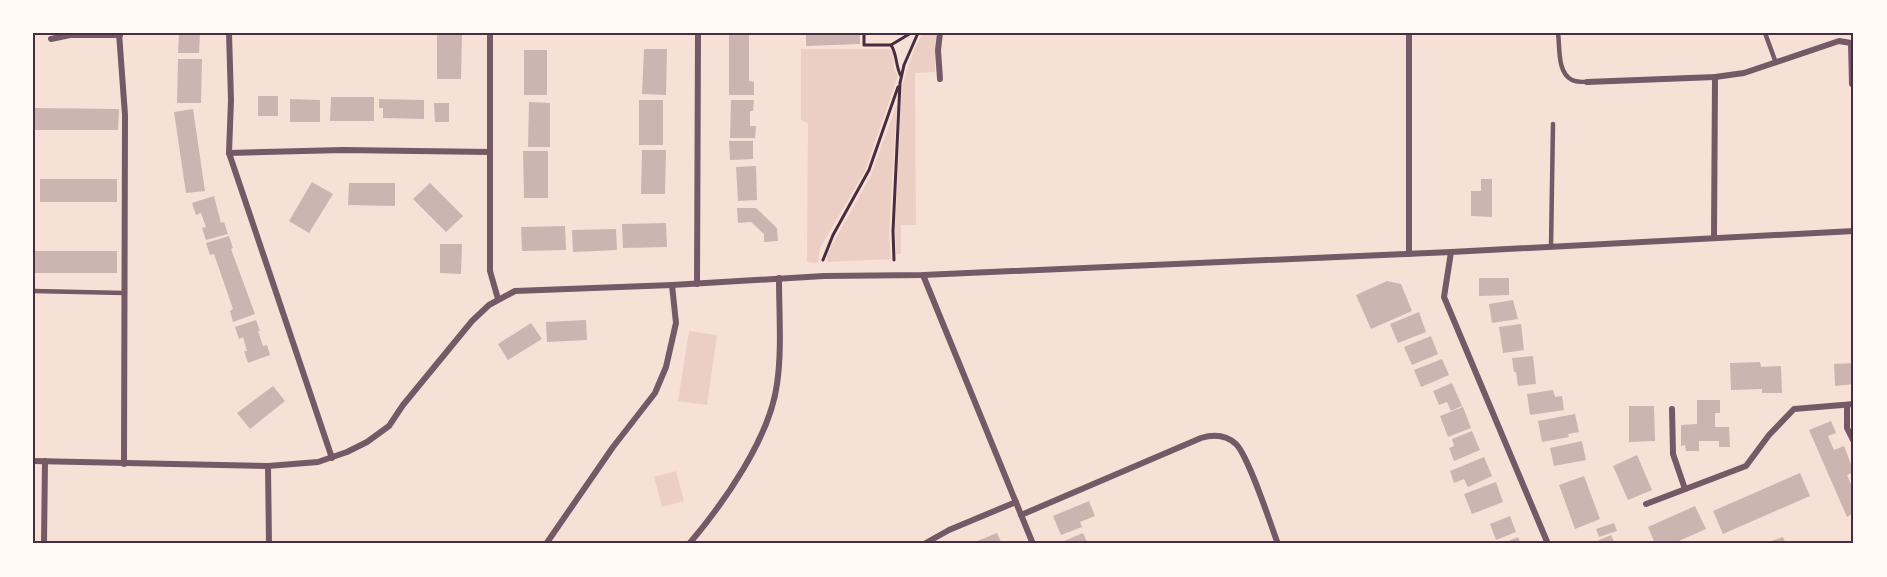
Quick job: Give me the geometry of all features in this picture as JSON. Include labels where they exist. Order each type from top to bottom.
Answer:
[{"type":"street","points":[[229,33],[231,100],[229,153],[332,458]]},
{"type":"street","points":[[490,33],[490,271],[498,299]]},
{"type":"street","points":[[697,284],[698,33]]},
{"type":"street","points":[[940,33],[938,50],[940,79]]},
{"type":"street","points":[[1409,33],[1409,254]]},
{"type":"street","points":[[51,39],[70,35],[119,34],[125,114],[124,464]]},
{"type":"street","points":[[1587,82],[1715,77],[1744,73],[1839,41],[1851,44],[1852,84]]},
{"type":"street","points":[[1714,237],[1715,77]]},
{"type":"street","points":[[229,153],[343,150],[490,152]]},
{"type":"street","points":[[33,461],[268,466],[318,462],[332,458],[367,442],[389,426],[403,405],[472,321],[498,299],[515,291],[697,284],[778,278],[923,275],[1409,254],[1854,231]]},
{"type":"street","points":[[1451,252],[1444,297],[1548,544]]},
{"type":"street","points":[[923,275],[1033,544]]},
{"type":"street","points":[[689,544],[729,491],[752,453],[769,416],[777,385],[780,323],[778,278]]},
{"type":"street","points":[[546,544],[613,447],[655,393],[666,367],[676,323],[672,285]]},
{"type":"street","points":[[1646,504],[1746,466],[1769,435],[1794,409],[1851,405],[1847,428],[1854,442]]},
{"type":"street","points":[[1672,409],[1673,454],[1684,489]]},
{"type":"street","points":[[1021,515],[1201,438],[1219,435],[1228,438],[1241,450],[1278,544]]},
{"type":"street","points":[[44,544],[45,461]]},
{"type":"street","points":[[268,466],[268,544]]},
{"type":"street","points":[[924,544],[949,530],[1016,501]]},
{"type":"lane","points":[[1558,33],[1564,72],[1571,80],[1587,82]]},
{"type":"lane","points":[[1765,33],[1776,63]]},
{"type":"lane","points":[[1551,247],[1553,124]]},
{"type":"lane","points":[[33,291],[125,292]]},
{"type":"path","points":[[864,33],[864,45],[891,45],[911,33]]},
{"type":"path","points":[[894,260],[893,231],[900,82],[918,33]]},
{"type":"path","points":[[891,45],[897,57],[898,71],[901,76]]},
{"type":"path","points":[[823,260],[833,235],[869,170],[900,82]]},
{"type":"shaded area","points":[[922,33],[936,33],[935,72],[915,73],[916,225],[901,225],[901,254],[896,254],[895,230],[902,85]]},
{"type":"shaded area","points":[[801,49],[889,49],[893,53],[894,69],[898,76],[865,171],[820,248],[818,263],[807,262],[808,123],[801,120]]},
{"type":"shaded area","points":[[897,104],[889,234],[891,259],[827,262],[827,255],[832,245],[870,177]]},
{"type":"shaded area","points":[[689,331],[717,335],[707,405],[678,401]]},
{"type":"shaded area","points":[[676,471],[684,501],[662,507],[654,477]]},
{"type":"building","points":[[179,33],[200,33],[199,53],[178,53]]},
{"type":"building","points":[[729,33],[749,33],[749,81],[754,82],[754,95],[729,95]]},
{"type":"building","points":[[806,33],[860,33],[860,44],[806,46]]},
{"type":"building","points":[[437,35],[462,35],[461,79],[437,79]]},
{"type":"building","points":[[644,49],[667,49],[666,95],[642,94]]},
{"type":"building","points":[[524,50],[547,50],[547,95],[524,95]]},
{"type":"building","points":[[178,59],[202,59],[201,103],[177,103]]},
{"type":"building","points":[[258,96],[278,96],[278,116],[258,116]]},
{"type":"building","points":[[331,97],[374,97],[374,121],[330,121]]},
{"type":"building","points":[[290,99],[320,100],[320,122],[290,122]]},
{"type":"building","points":[[379,99],[424,100],[424,119],[383,118],[383,108],[379,108]]},
{"type":"building","points":[[639,100],[663,100],[663,145],[639,145]]},
{"type":"building","points":[[731,100],[754,100],[753,111],[750,111],[750,126],[756,126],[755,138],[730,138]]},
{"type":"building","points":[[529,102],[550,103],[550,147],[528,147]]},
{"type":"building","points":[[434,103],[449,103],[449,122],[435,122]]},
{"type":"building","points":[[33,108],[119,109],[118,130],[33,130]]},
{"type":"building","points":[[193,109],[205,191],[186,193],[174,112]]},
{"type":"building","points":[[729,141],[753,141],[753,159],[730,160]]},
{"type":"building","points":[[642,150],[666,150],[665,194],[641,194]]},
{"type":"building","points":[[523,151],[548,151],[548,198],[524,198]]},
{"type":"building","points":[[756,166],[757,200],[738,201],[736,167]]},
{"type":"building","points":[[40,179],[117,179],[117,202],[40,202]]},
{"type":"building","points":[[1481,179],[1492,179],[1492,217],[1471,216],[1471,191],[1481,191]]},
{"type":"building","points":[[312,182],[333,194],[309,233],[289,221]]},
{"type":"building","points":[[349,183],[395,183],[395,206],[348,205]]},
{"type":"building","points":[[430,183],[463,216],[446,232],[413,199]]},
{"type":"building","points":[[214,196],[221,223],[224,222],[228,234],[206,240],[202,228],[206,227],[201,213],[196,215],[192,203]]},
{"type":"building","points":[[737,208],[756,208],[777,228],[778,241],[764,242],[764,234],[751,222],[738,223]]},
{"type":"building","points":[[666,223],[667,247],[623,248],[622,224]]},
{"type":"building","points":[[565,226],[566,250],[522,251],[521,227]]},
{"type":"building","points":[[616,229],[617,250],[573,252],[572,230]]},
{"type":"building","points":[[229,236],[233,248],[231,249],[255,314],[233,322],[230,311],[233,309],[214,254],[210,255],[206,243]]},
{"type":"building","points":[[440,244],[462,244],[461,274],[440,273]]},
{"type":"building","points":[[33,251],[117,251],[117,273],[33,273]]},
{"type":"building","points":[[1479,278],[1509,278],[1509,295],[1479,296]]},
{"type":"building","points":[[1387,281],[1401,284],[1412,311],[1371,329],[1356,295]]},
{"type":"building","points":[[1513,300],[1518,319],[1492,323],[1489,304]]},
{"type":"building","points":[[1419,312],[1426,332],[1398,343],[1390,324]]},
{"type":"building","points":[[256,320],[263,346],[267,345],[270,355],[248,363],[243,337],[239,339],[235,327]]},
{"type":"building","points":[[586,320],[587,340],[547,342],[546,322]]},
{"type":"building","points":[[531,323],[542,339],[508,360],[498,344]]},
{"type":"building","points":[[1521,324],[1524,350],[1503,353],[1499,327]]},
{"type":"building","points":[[1431,336],[1438,354],[1412,365],[1404,347]]},
{"type":"building","points":[[1533,356],[1536,384],[1518,386],[1512,358]]},
{"type":"building","points":[[1442,359],[1449,375],[1421,387],[1414,370]]},
{"type":"building","points":[[1760,362],[1761,367],[1781,366],[1782,393],[1762,393],[1762,389],[1731,390],[1730,363]]},
{"type":"building","points":[[1854,363],[1854,384],[1835,386],[1834,364]]},
{"type":"building","points":[[1452,383],[1462,406],[1451,411],[1447,402],[1439,405],[1433,391]]},
{"type":"building","points":[[273,386],[285,401],[250,429],[237,413]]},
{"type":"building","points":[[1553,390],[1555,397],[1562,396],[1564,410],[1530,415],[1527,394]]},
{"type":"building","points":[[1697,400],[1720,400],[1720,413],[1715,413],[1715,427],[1729,427],[1730,447],[1719,447],[1719,441],[1699,441],[1699,451],[1686,451],[1685,445],[1681,446],[1681,425],[1697,424]]},
{"type":"building","points":[[1629,406],[1654,406],[1655,441],[1629,442]]},
{"type":"building","points":[[1463,407],[1471,428],[1448,437],[1440,416]]},
{"type":"building","points":[[1575,414],[1579,432],[1568,434],[1569,437],[1542,442],[1538,421]]},
{"type":"building","points":[[1831,421],[1836,433],[1828,436],[1834,450],[1844,446],[1854,472],[1847,475],[1852,487],[1854,486],[1854,513],[1847,517],[1809,430]]},
{"type":"building","points":[[1472,431],[1480,450],[1454,461],[1449,448],[1454,446],[1452,439]]},
{"type":"building","points":[[1582,441],[1586,460],[1554,466],[1550,448]]},
{"type":"building","points":[[1637,455],[1652,490],[1628,500],[1613,466]]},
{"type":"building","points":[[1484,457],[1492,476],[1468,487],[1464,479],[1454,483],[1450,471]]},
{"type":"building","points":[[1800,473],[1810,496],[1723,534],[1713,511]]},
{"type":"building","points":[[1584,476],[1600,519],[1575,529],[1559,485]]},
{"type":"building","points":[[1496,482],[1503,502],[1472,514],[1464,494]]},
{"type":"building","points":[[1089,501],[1095,516],[1080,522],[1082,527],[1061,535],[1053,516]]},
{"type":"building","points":[[1695,506],[1706,529],[1672,544],[1655,544],[1648,527]]},
{"type":"building","points":[[1510,516],[1516,532],[1496,540],[1490,524]]},
{"type":"building","points":[[1614,523],[1617,531],[1599,537],[1596,529]]},
{"type":"building","points":[[997,533],[1002,544],[970,544]]},
{"type":"building","points":[[1083,533],[1088,544],[1063,544],[1062,542]]},
{"type":"building","points":[[1611,535],[1615,544],[1590,544]]},
{"type":"building","points":[[1518,537],[1521,544],[1501,544]]},
{"type":"building","points":[[1783,537],[1786,544],[1772,544],[1771,541]]}]
